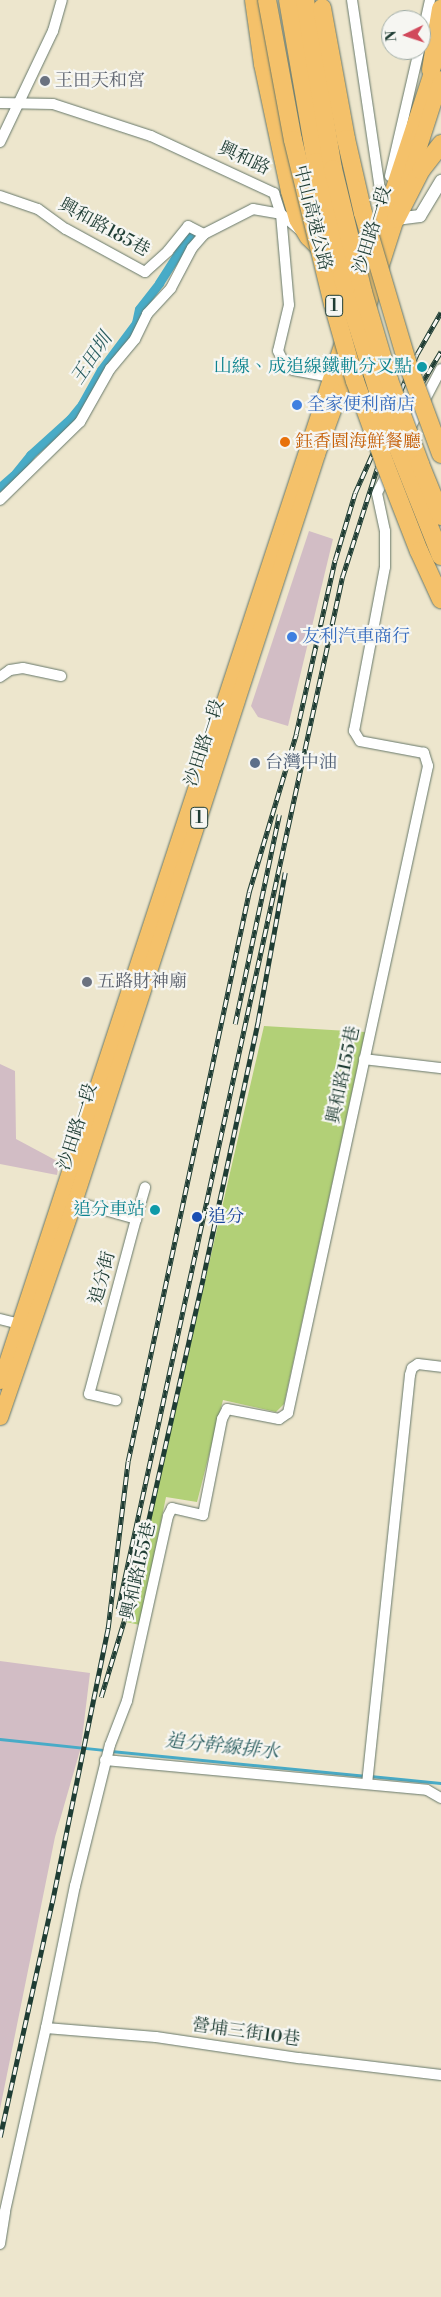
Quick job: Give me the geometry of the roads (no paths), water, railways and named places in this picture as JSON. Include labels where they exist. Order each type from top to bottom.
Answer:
[{"type":"highway","points":[[254,0],[263,64],[290,191],[298,219],[309,237],[329,255],[372,273]]},
{"type":"highway","name":"中山高速公路","points":[[267,0],[293,140],[333,304],[355,381],[419,551],[441,599]]},
{"type":"highway","name":"中山高速公路","points":[[288,0],[316,162],[342,276],[388,423],[441,556]]},
{"type":"highway","name":"中山高速公路","points":[[305,0],[333,169],[363,292],[393,389],[441,516]]},
{"type":"highway","points":[[321,3],[346,139],[363,213],[407,362],[441,454]]},
{"type":"highway","points":[[436,74],[441,9]]},
{"type":"highway","points":[[390,216],[441,144]]},
{"type":"main road","name":"沙田路一段","points":[[0,1381],[67,1200],[317,454],[344,380],[372,273],[390,216],[399,173],[436,74],[441,43]]},
{"type":"main road","name":"沙田路一段","points":[[0,1418],[67,1200],[329,376],[356,302],[372,273]]},
{"type":"street","points":[[0,142],[52,30],[62,0]]},
{"type":"street","points":[[352,0],[381,187],[390,216],[420,216],[441,181]]},
{"type":"street","name":"沙田路一段","points":[[390,216],[417,60]]},
{"type":"street","name":"興和路","points":[[0,103],[53,104],[151,136],[264,186],[277,198],[281,214],[289,305],[278,351],[284,363],[293,370],[344,380]]},
{"type":"street","name":"興和路185巷","points":[[0,196],[38,209],[66,229],[145,272],[168,252],[188,226],[204,234]]},
{"type":"street","points":[[0,500],[80,422],[110,369],[135,339],[147,314],[171,288],[192,248],[204,234],[253,209],[281,214],[309,237]]},
{"type":"street","name":"興和路155巷","points":[[105,1760],[127,1701],[168,1516],[172,1508],[203,1515],[222,1418],[227,1409],[232,1408],[279,1419],[288,1413],[428,766],[424,753],[360,741],[354,731],[384,567],[385,531],[377,493],[441,369]]},
{"type":"street","points":[[0,677],[10,670],[23,668],[61,676]]},
{"type":"street","points":[[364,1059],[441,1068]]},
{"type":"street","points":[[67,1200],[136,1219],[145,1187]]},
{"type":"street","name":"追分街","points":[[116,1400],[89,1394],[136,1219]]},
{"type":"street","points":[[0,1319],[20,1324]]},
{"type":"street","points":[[367,1784],[410,1376],[412,1368],[418,1364],[441,1367]]},
{"type":"street","points":[[0,2244],[15,2163],[46,2028],[75,1886],[105,1760],[427,1790],[441,1798]]},
{"type":"street","name":"營埔三街10巷","points":[[46,2028],[156,2037],[441,2075]]},
{"type":"waterway","name":"王田圳","points":[[0,487],[14,475],[30,455],[70,419],[82,404],[101,370],[136,323],[139,309],[159,283],[191,233]]},
{"type":"waterway","name":"追分幹線排水","points":[[0,1739],[105,1750]]},
{"type":"waterway","name":"追分幹線排水","points":[[111,1751],[364,1776]]},
{"type":"waterway","name":"追分幹線排水","points":[[370,1776],[441,1783]]},
{"type":"railway","points":[[0,2137],[52,1903],[108,1628],[128,1461],[249,892],[296,734],[335,560],[355,493],[417,354],[441,312]]},
{"type":"railway","points":[[118,1609],[342,578],[377,468],[411,401],[441,351]]},
{"type":"railway","points":[[235,1024],[279,815]]},
{"type":"railway","points":[[101,1697],[124,1621],[140,1558],[203,1278],[258,1021],[285,872]]},
{"type":"place","name":"王田天和宮","points":[[45,81]]},
{"type":"place","name":"山線、成追線鐵軌分叉點","points":[[422,367]]},
{"type":"place","name":"全家便利商店","points":[[297,405]]},
{"type":"place","name":"鈺香園海鮮餐廳","points":[[285,442]]},
{"type":"place","name":"友利汽車商行","points":[[292,637]]},
{"type":"place","name":"台灣中油","points":[[255,763]]},
{"type":"place","name":"五路財神廟","points":[[87,982]]},
{"type":"place","name":"追分車站","points":[[155,1210]]},
{"type":"place","name":"追分","points":[[197,1217]]}]
